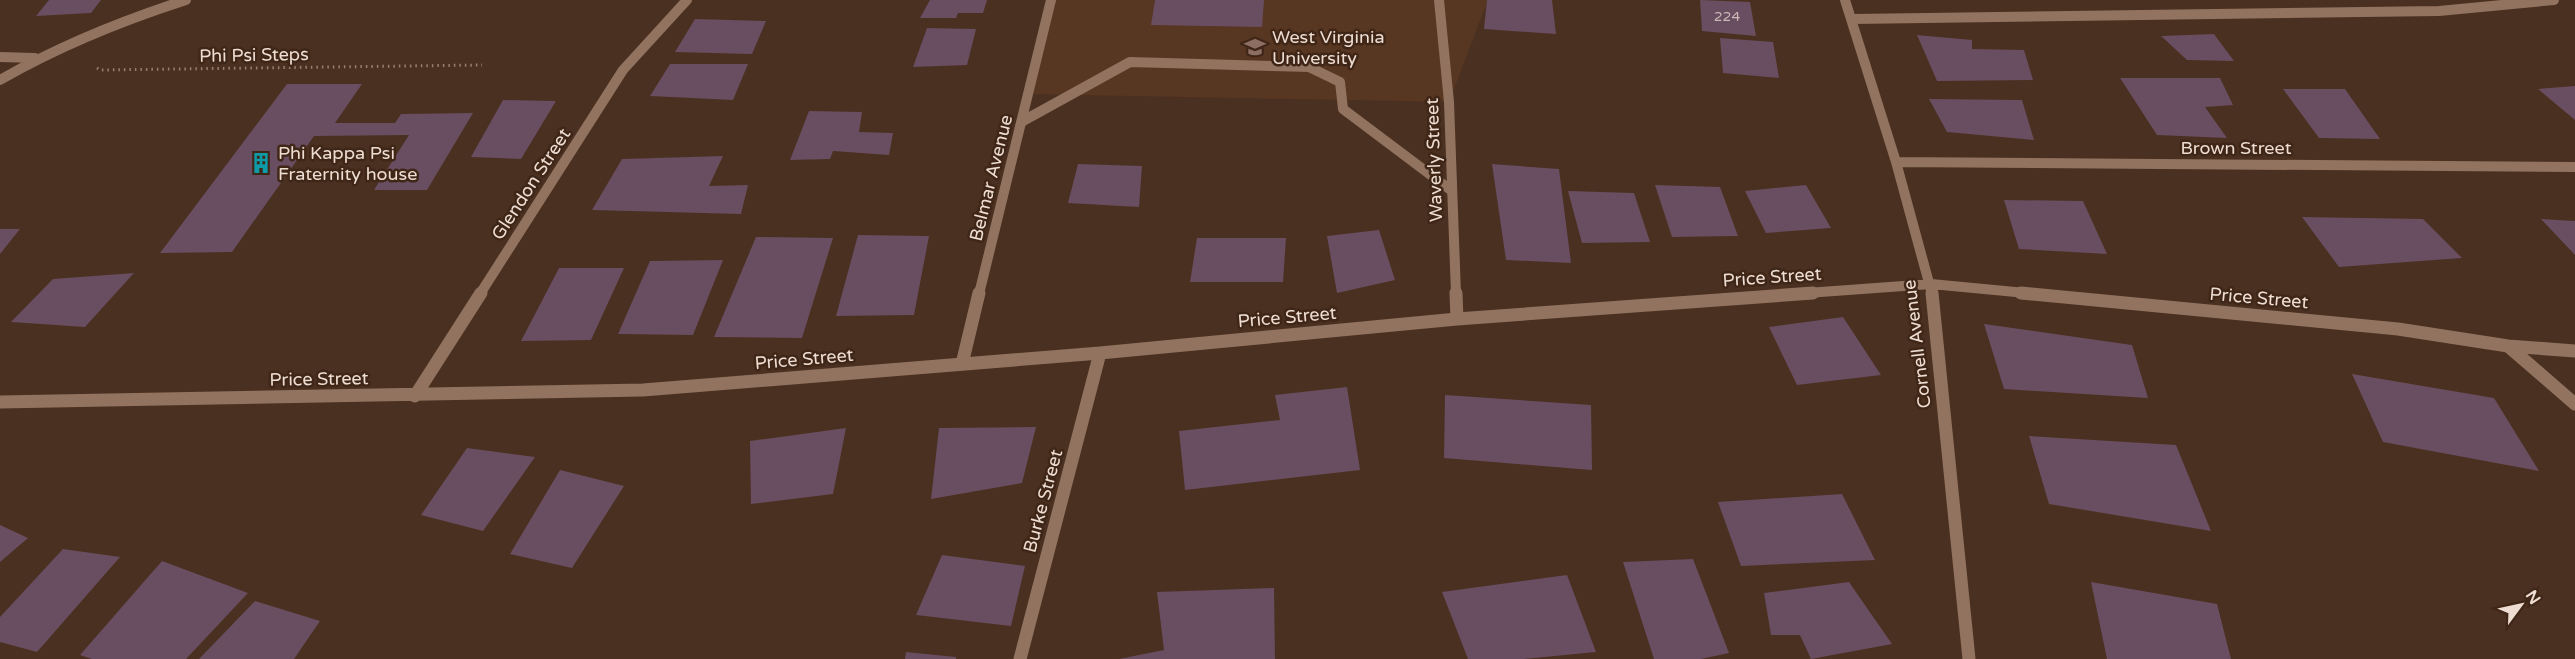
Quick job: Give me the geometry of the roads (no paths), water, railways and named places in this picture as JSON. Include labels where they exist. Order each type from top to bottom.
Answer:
[{"type":"street","points":[[0,80],[37,58],[128,18],[186,0]]},
{"type":"street","name":"Glendon Street","points":[[415,396],[623,70],[687,0]]},
{"type":"street","name":"Belmar Avenue","points":[[962,364],[1051,0]]},
{"type":"street","name":"Waverly Street","points":[[1439,0],[1449,102],[1457,319]]},
{"type":"street","name":"Cornell Avenue","points":[[1845,0],[1853,19],[1931,284],[1969,659]]},
{"type":"street","points":[[1853,19],[2439,12],[2554,0]]},
{"type":"street","points":[[0,57],[37,58]]},
{"type":"street","points":[[1023,121],[1130,62],[1309,67],[1340,82],[1343,109],[1452,191]]},
{"type":"street","name":"Brown Street","points":[[1896,162],[2575,167]]},
{"type":"street","name":"Price Street","points":[[0,402],[643,390],[1100,353],[1457,319],[1931,284],[2398,329],[2508,346],[2575,351]]},
{"type":"street","points":[[2508,346],[2575,404]]},
{"type":"street","name":"Burke Street","points":[[1020,659],[1100,353]]},
{"type":"place","name":"West Virginia University","points":[[1255,47]]},
{"type":"place","name":"Phi Kappa Psi Fraternity house","points":[[261,163]]}]
